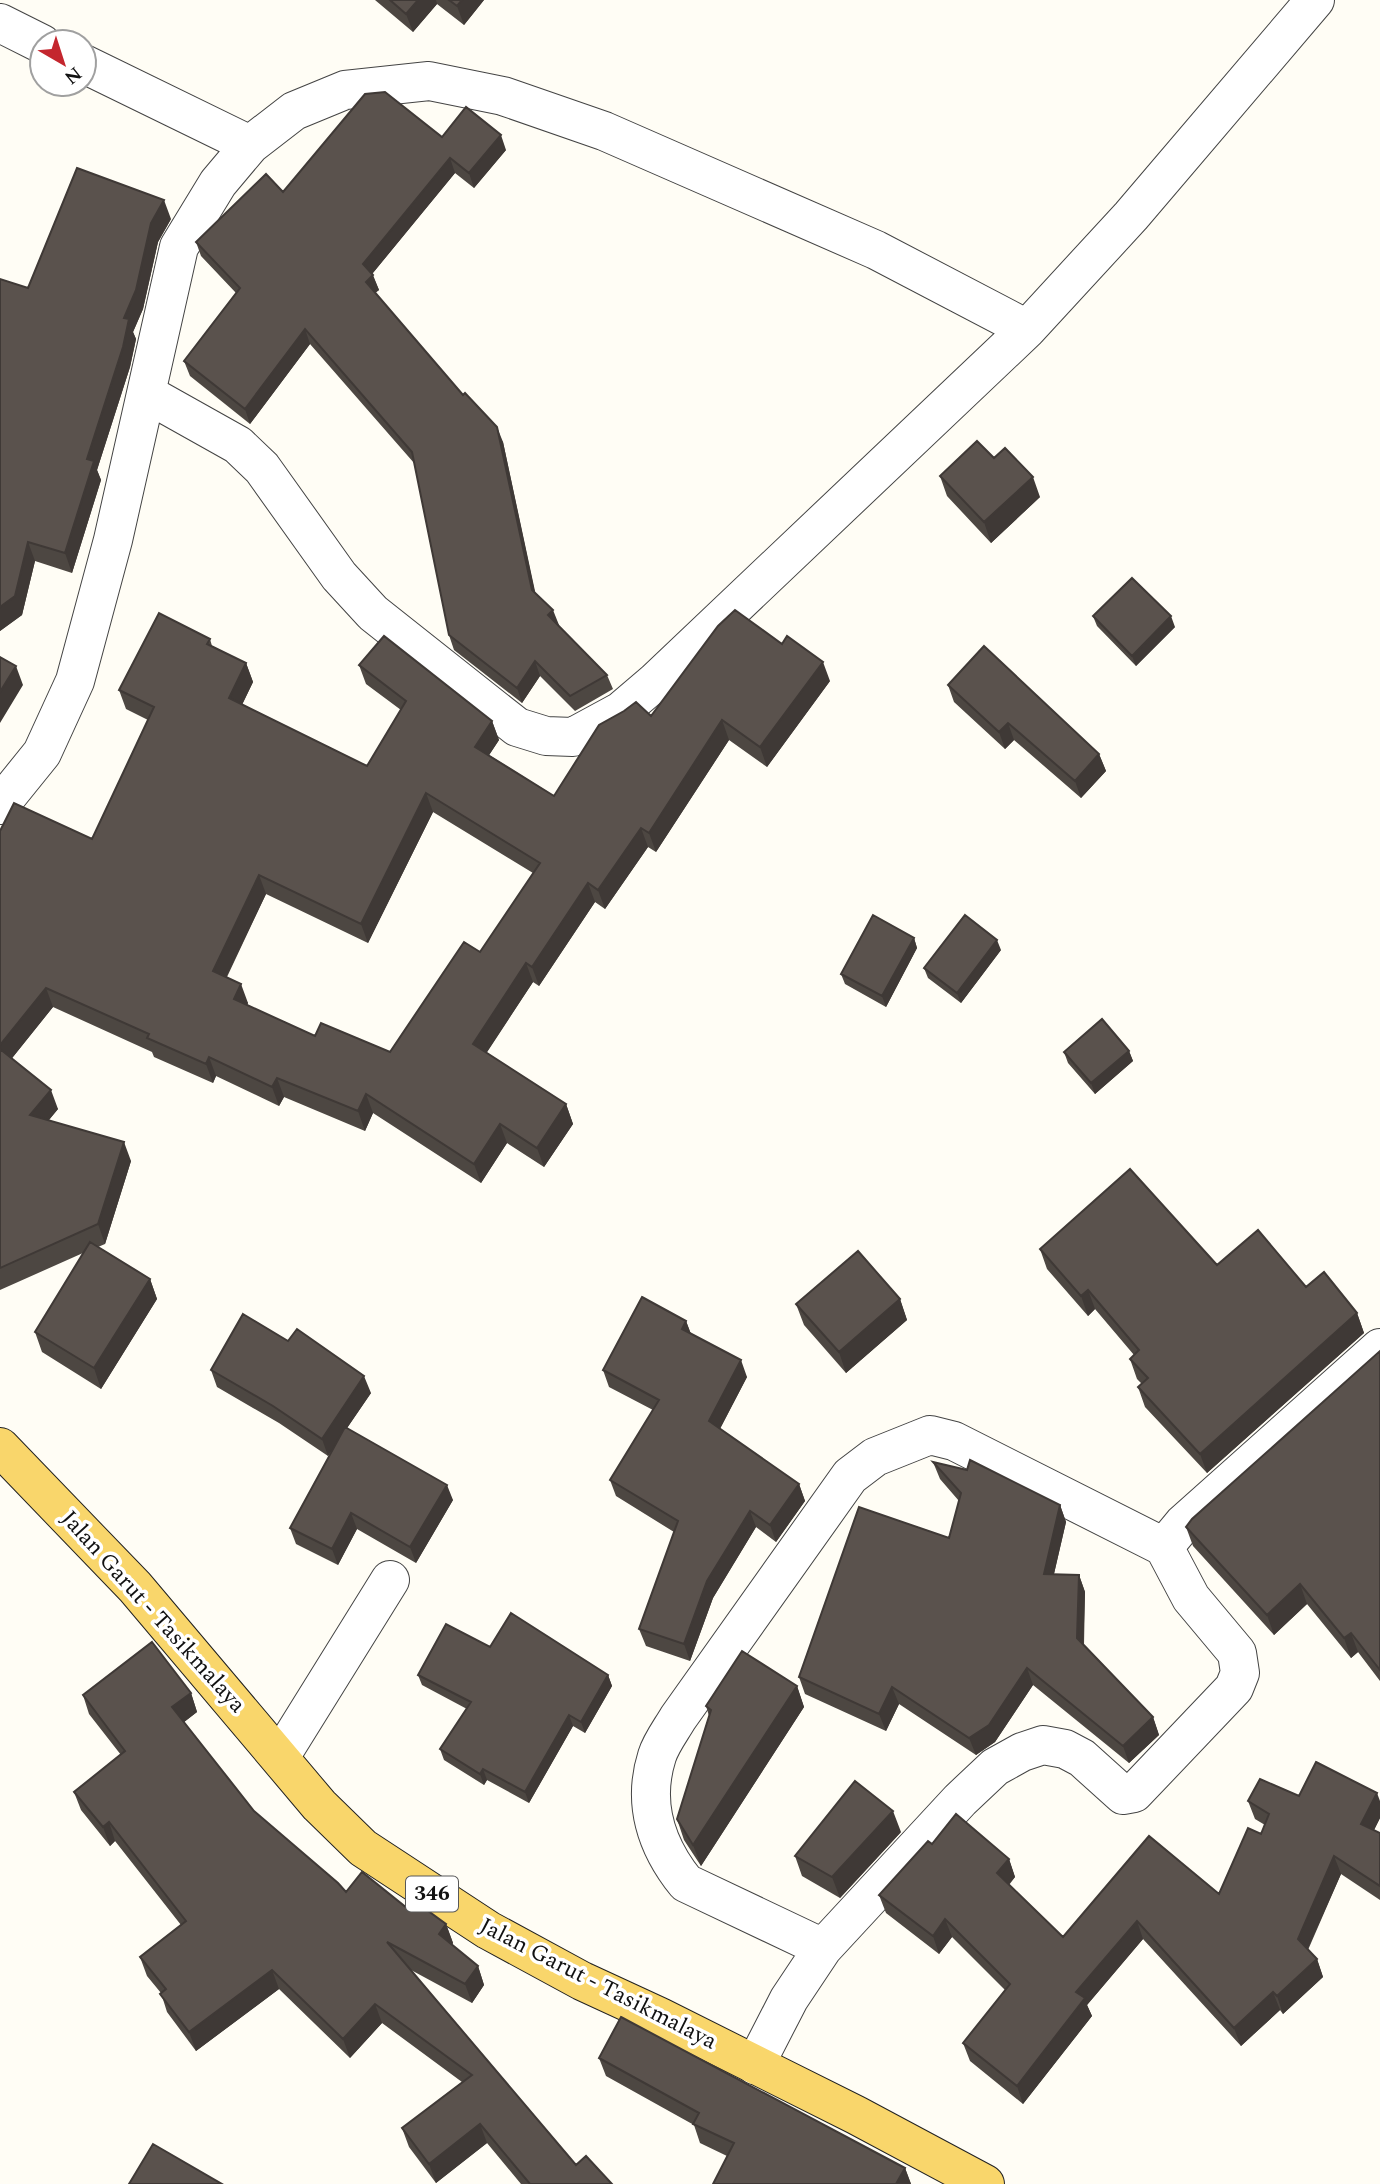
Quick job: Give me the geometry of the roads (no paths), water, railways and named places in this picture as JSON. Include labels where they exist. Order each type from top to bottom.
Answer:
[{"type":"main road","name":"Jalan Garut - Tasikmalaya","points":[[0,1447],[135,1587],[319,1805],[355,1839],[405,1877],[488,1930],[570,1974],[856,2115],[985,2184]]},
{"type":"street","points":[[147,394],[238,444],[262,468],[339,576],[373,613],[517,727],[546,736],[573,737],[621,711],[655,681],[1027,329],[1131,216],[1315,0]]},
{"type":"street","points":[[0,23],[28,37]]},
{"type":"street","points":[[98,71],[250,145]]},
{"type":"street","points":[[0,805],[42,753],[75,681],[113,540],[179,247],[218,183],[250,145],[294,111],[345,90],[429,81],[503,96],[604,131],[876,250],[1027,329]]},
{"type":"street","points":[[1164,1548],[1183,1524],[1380,1348]]},
{"type":"street","points":[[755,2065],[789,1999],[823,1948],[960,1800],[995,1767],[1022,1752],[1043,1745],[1065,1749],[1082,1758],[1124,1795],[1134,1793],[1234,1688],[1240,1673],[1237,1653],[1191,1598],[1164,1548],[954,1441],[930,1435],[874,1457],[850,1476],[678,1718],[657,1755],[649,1804],[659,1838],[673,1867],[686,1883],[823,1948]]},
{"type":"street","points":[[280,1757],[390,1580]]}]
